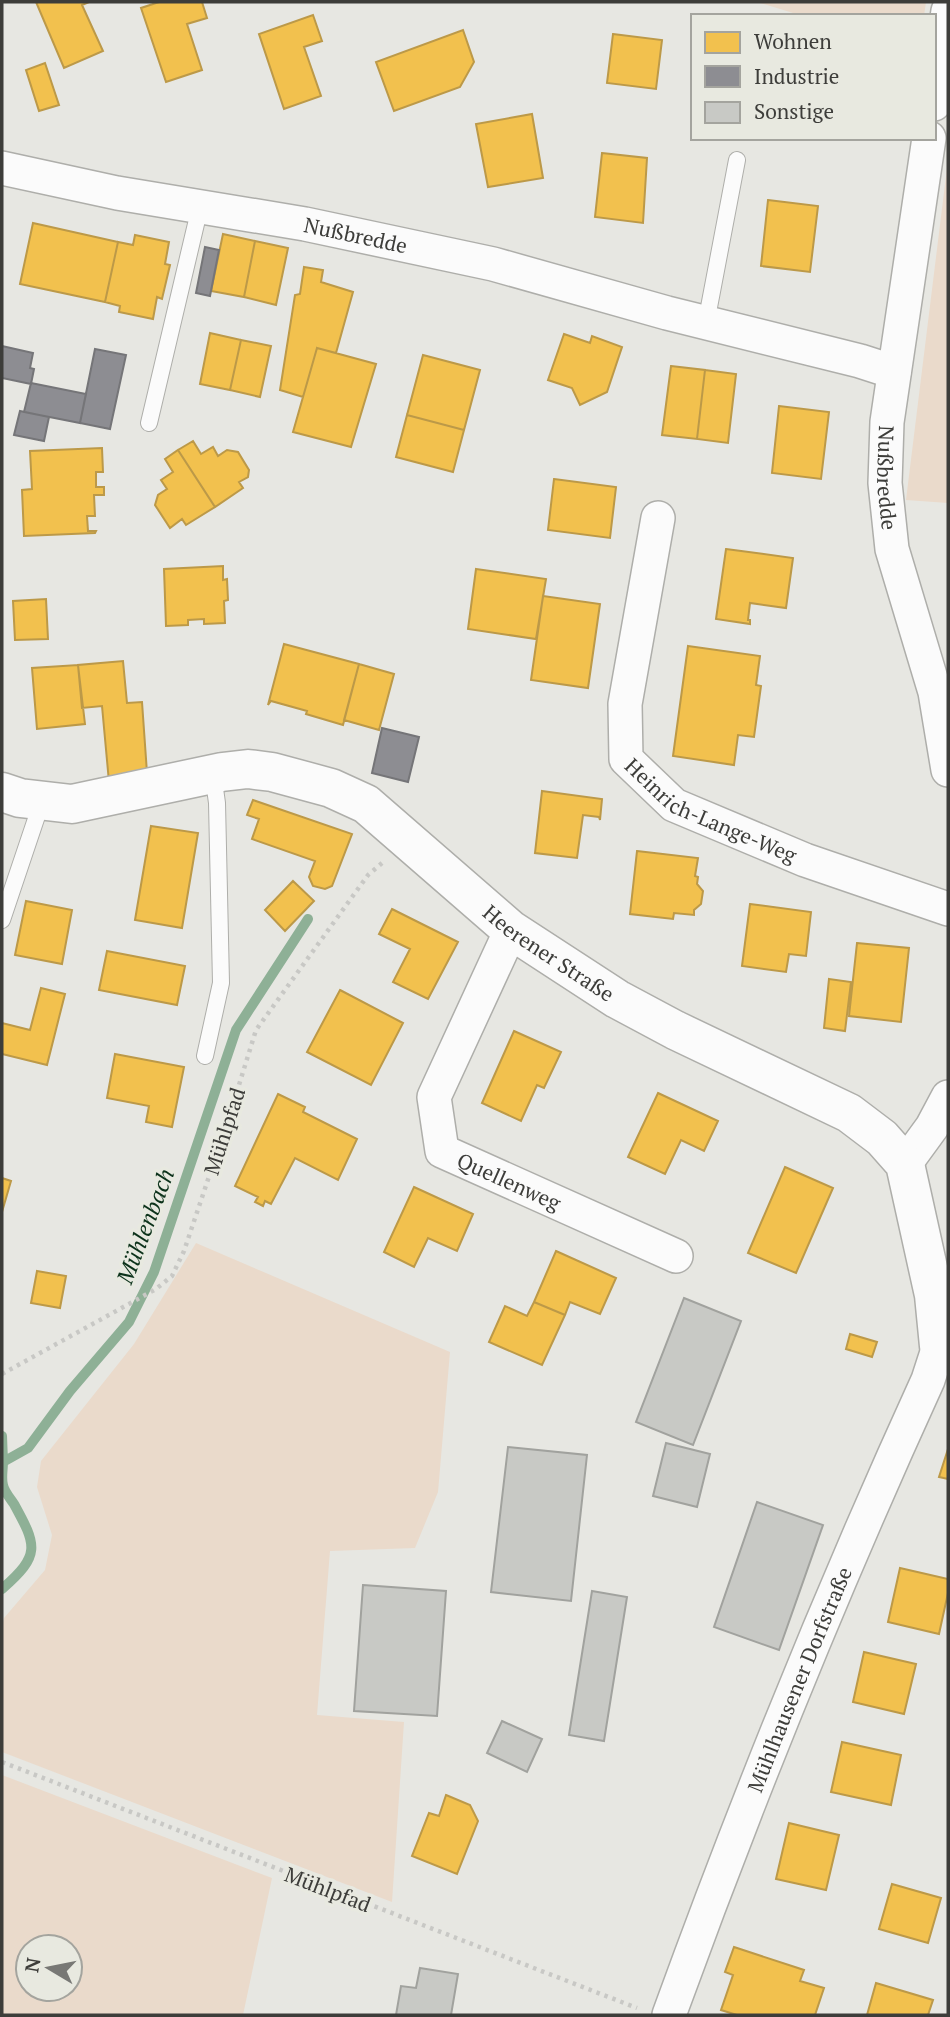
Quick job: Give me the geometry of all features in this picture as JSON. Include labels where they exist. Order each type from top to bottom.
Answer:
[{"type":"street","points":[[936,91],[948,11]]},
{"type":"street","points":[[894,372],[929,140]]},
{"type":"street","name":"Nußbredde","points":[[2,168],[117,193],[304,224],[493,264],[894,372],[887,422],[885,484],[892,549],[935,692],[948,770]]},
{"type":"street","name":"Heinrich-Lange-Weg","points":[[658,518],[625,704],[626,759],[674,805],[805,860],[948,909]]},
{"type":"street","name":"Heerener Straße","points":[[2,792],[20,798],[72,804],[248,769],[272,772],[331,788],[366,804],[511,930],[617,999],[675,1030],[849,1113],[881,1138],[905,1164]]},
{"type":"street","name":"Quellenweg","points":[[511,930],[434,1097],[442,1151],[676,1256]]},
{"type":"street","points":[[944,1348],[905,1164],[932,1127],[948,1097]]},
{"type":"street","name":"Mühlhausener Dorfstraße","points":[[655,2013],[720,1875],[807,1657],[944,1348]]},
{"type":"lane","points":[[706,323],[737,160]]},
{"type":"lane","points":[[149,423],[200,206]]},
{"type":"lane","points":[[205,1056],[220,983],[217,803],[213,774]]},
{"type":"lane","points":[[2,920],[42,801]]},
{"type":"path","name":"Mühlpfad","points":[[2,1374],[156,1289],[172,1276],[184,1251],[256,1030],[368,875],[409,839]]},
{"type":"path","name":"Mühlpfad","points":[[2,1762],[655,2013]]},
{"type":"shaded area","points":[[757,2],[926,2],[924,14],[796,14]]},
{"type":"shaded area","points":[[948,160],[948,503],[906,500]]},
{"type":"shaded area","points":[[196,1243],[450,1352],[438,1492],[415,1548],[330,1551],[317,1715],[404,1722],[392,1902],[2,1752],[2,1626],[4,1618],[45,1570],[52,1535],[37,1487],[41,1461],[134,1344]]},
{"type":"shaded area","points":[[2,1775],[272,1878],[243,2015],[2,2015]]},
{"type":"building: Wohnen","points":[[36,2],[89,2],[82,5],[103,51],[64,68]]},
{"type":"building: Wohnen","points":[[159,2],[202,2],[207,18],[187,24],[202,70],[166,82],[141,8]]},
{"type":"building: Wohnen","points":[[313,15],[322,41],[304,47],[321,96],[284,109],[259,34]]},
{"type":"building: Wohnen","points":[[463,30],[474,62],[460,87],[394,111],[376,62]]},
{"type":"building: Wohnen","points":[[613,34],[662,40],[656,89],[607,83]]},
{"type":"building: Wohnen","points":[[45,63],[59,105],[39,111],[26,70]]},
{"type":"building: Wohnen","points":[[532,114],[543,178],[488,187],[476,124]]},
{"type":"building: Wohnen","points":[[602,153],[647,158],[643,223],[595,217]]},
{"type":"building: Wohnen","points":[[768,200],[818,206],[810,272],[761,266]]},
{"type":"building: Wohnen","points":[[33,223],[118,242],[105,302],[20,284]]},
{"type":"building: Wohnen","points":[[223,234],[255,241],[244,297],[211,291]]},
{"type":"building: Wohnen","points":[[135,235],[169,242],[165,264],[170,265],[162,299],[157,297],[153,319],[119,312],[120,306],[105,302],[118,242],[133,245]]},
{"type":"building: Wohnen","points":[[255,241],[288,248],[276,305],[244,297]]},
{"type":"building: Wohnen","points":[[304,267],[323,270],[321,282],[353,292],[336,353],[317,348],[303,397],[280,390],[295,295],[300,294]]},
{"type":"building: Wohnen","points":[[210,333],[241,340],[230,390],[200,384]]},
{"type":"building: Wohnen","points":[[564,334],[590,343],[592,336],[622,347],[607,392],[580,405],[572,388],[548,380]]},
{"type":"building: Wohnen","points":[[241,340],[271,346],[260,397],[230,390]]},
{"type":"building: Wohnen","points":[[317,348],[376,364],[351,447],[293,432]]},
{"type":"building: Wohnen","points":[[423,355],[480,370],[464,430],[407,415]]},
{"type":"building: Wohnen","points":[[671,366],[705,370],[697,439],[662,435]]},
{"type":"building: Wohnen","points":[[705,370],[736,374],[728,443],[697,439]]},
{"type":"building: Wohnen","points":[[779,406],[829,412],[821,479],[772,473]]},
{"type":"building: Wohnen","points":[[407,415],[464,430],[453,472],[396,457]]},
{"type":"building: Wohnen","points":[[193,441],[201,454],[213,447],[218,456],[227,450],[238,452],[249,470],[248,477],[239,482],[243,488],[215,507],[178,450]]},
{"type":"building: Wohnen","points":[[102,448],[103,472],[96,472],[96,487],[104,487],[104,495],[94,495],[95,516],[87,516],[88,531],[96,531],[95,533],[24,536],[22,490],[32,489],[30,451]]},
{"type":"building: Wohnen","points":[[178,450],[215,507],[186,525],[182,519],[170,528],[155,505],[158,495],[167,489],[161,480],[173,472],[165,459]]},
{"type":"building: Wohnen","points":[[554,479],[616,487],[610,538],[548,530]]},
{"type":"building: Wohnen","points":[[726,549],[793,558],[786,608],[750,603],[750,624],[716,619]]},
{"type":"building: Wohnen","points":[[223,566],[228,600],[224,601],[225,623],[204,624],[204,619],[188,620],[188,625],[166,626],[164,569]]},
{"type":"building: Wohnen","points":[[476,569],[546,579],[536,639],[468,629]]},
{"type":"building: Wohnen","points":[[543,596],[600,604],[588,688],[531,680]]},
{"type":"building: Wohnen","points":[[46,599],[48,639],[15,640],[13,601]]},
{"type":"building: Wohnen","points":[[284,644],[359,664],[343,725],[271,701],[268,705]]},
{"type":"building: Wohnen","points":[[688,646],[760,656],[756,685],[761,686],[754,737],[738,735],[734,765],[673,756]]},
{"type":"building: Wohnen","points":[[123,661],[127,703],[142,702],[147,773],[109,782],[102,706],[82,708],[78,665]]},
{"type":"building: Wohnen","points":[[359,664],[394,674],[379,730],[344,720]]},
{"type":"building: Wohnen","points":[[78,665],[85,724],[37,729],[32,668]]},
{"type":"building: Wohnen","points":[[542,791],[602,799],[600,820],[599,817],[583,815],[577,858],[535,853]]},
{"type":"building: Wohnen","points":[[253,800],[352,834],[332,886],[325,889],[313,886],[309,877],[315,861],[252,839],[259,819],[247,815]]},
{"type":"building: Wohnen","points":[[151,826],[198,833],[182,928],[135,920]]},
{"type":"building: Wohnen","points":[[637,851],[698,858],[695,876],[698,877],[697,884],[703,891],[701,904],[694,910],[694,915],[674,913],[673,919],[630,914]]},
{"type":"building: Wohnen","points":[[293,881],[314,901],[285,931],[265,910]]},
{"type":"building: Wohnen","points":[[26,901],[72,910],[62,964],[15,955]]},
{"type":"building: Wohnen","points":[[750,904],[811,912],[806,956],[789,954],[786,972],[742,966]]},
{"type":"building: Wohnen","points":[[392,909],[458,942],[428,999],[393,982],[410,949],[379,934]]},
{"type":"building: Wohnen","points":[[857,943],[909,948],[901,1022],[849,1016]]},
{"type":"building: Wohnen","points":[[107,951],[185,966],[177,1005],[99,990]]},
{"type":"building: Wohnen","points":[[829,979],[851,982],[845,1031],[824,1028]]},
{"type":"building: Wohnen","points":[[41,988],[65,994],[47,1065],[2,1054],[2,1023],[30,1030]]},
{"type":"building: Wohnen","points":[[340,990],[403,1023],[371,1085],[307,1052]]},
{"type":"building: Wohnen","points":[[514,1031],[561,1052],[544,1088],[537,1085],[521,1121],[482,1103]]},
{"type":"building: Wohnen","points":[[115,1054],[184,1067],[172,1127],[146,1122],[149,1106],[107,1098]]},
{"type":"building: Wohnen","points":[[658,1093],[718,1121],[704,1151],[681,1140],[665,1174],[628,1157]]},
{"type":"building: Wohnen","points":[[278,1094],[305,1107],[303,1112],[357,1139],[338,1180],[295,1158],[271,1204],[265,1201],[263,1206],[255,1202],[258,1197],[235,1186]]},
{"type":"building: Wohnen","points":[[785,1167],[833,1188],[796,1273],[748,1253]]},
{"type":"building: Wohnen","points":[[2,1178],[11,1181],[2,1212]]},
{"type":"building: Wohnen","points":[[414,1187],[473,1214],[457,1251],[428,1238],[414,1267],[384,1252]]},
{"type":"building: Wohnen","points":[[556,1251],[616,1278],[600,1314],[570,1302],[565,1315],[534,1302]]},
{"type":"building: Wohnen","points":[[37,1271],[66,1276],[60,1308],[31,1303]]},
{"type":"building: Wohnen","points":[[534,1302],[565,1315],[542,1365],[489,1342],[505,1306],[527,1316]]},
{"type":"building: Wohnen","points":[[850,1334],[877,1342],[872,1357],[846,1349]]},
{"type":"building: Wohnen","points":[[948,1449],[948,1479],[939,1477]]},
{"type":"building: Wohnen","points":[[900,1568],[948,1579],[948,1593],[939,1634],[888,1622]]},
{"type":"building: Wohnen","points":[[864,1652],[916,1664],[904,1714],[853,1702]]},
{"type":"building: Wohnen","points":[[842,1742],[901,1755],[891,1805],[831,1792]]},
{"type":"building: Wohnen","points":[[446,1795],[470,1805],[478,1821],[457,1874],[412,1856],[429,1813],[439,1816]]},
{"type":"building: Wohnen","points":[[789,1823],[839,1835],[826,1890],[776,1879]]},
{"type":"building: Wohnen","points":[[892,1884],[941,1898],[928,1943],[879,1929]]},
{"type":"building: Wohnen","points":[[734,1947],[804,1970],[800,1981],[824,1988],[815,2015],[737,2015],[721,2010],[733,1975],[725,1972]]},
{"type":"building: Wohnen","points":[[876,1983],[933,2000],[928,2015],[867,2015]]},
{"type":"building: Industrie","points":[[205,247],[219,250],[210,296],[196,293]]},
{"type":"building: Industrie","points":[[2,346],[33,353],[31,384],[2,378]]},
{"type":"building: Industrie","points":[[95,349],[126,355],[110,429],[80,423]]},
{"type":"building: Industrie","points":[[31,383],[86,394],[80,423],[24,412]]},
{"type":"building: Industrie","points":[[20,411],[49,417],[44,441],[14,435]]},
{"type":"building: Industrie","points":[[382,728],[419,737],[408,782],[372,773]]},
{"type":"building: Sonstige","points":[[684,1298],[741,1321],[693,1445],[636,1422]]},
{"type":"building: Sonstige","points":[[666,1443],[710,1454],[697,1507],[653,1496]]},
{"type":"building: Sonstige","points":[[508,1447],[587,1455],[571,1601],[491,1592]]},
{"type":"building: Sonstige","points":[[757,1502],[823,1525],[779,1650],[714,1627]]},
{"type":"building: Sonstige","points":[[363,1585],[446,1591],[437,1716],[354,1711]]},
{"type":"building: Sonstige","points":[[592,1591],[627,1597],[604,1741],[569,1735]]},
{"type":"building: Sonstige","points":[[502,1721],[542,1739],[527,1772],[487,1753]]},
{"type":"building: Sonstige","points":[[420,1968],[458,1974],[451,2015],[396,2015],[401,1986],[416,1988]]},
{"type":"waterway","name":"Mühlenbach","points":[[2,1589],[24,1567],[31,1550],[27,1530],[4,1487],[3,1462],[28,1448],[70,1391],[129,1322],[154,1272],[236,1030],[308,919]]},
{"type":"waterway","points":[[2,1436],[3,1462]]}]
